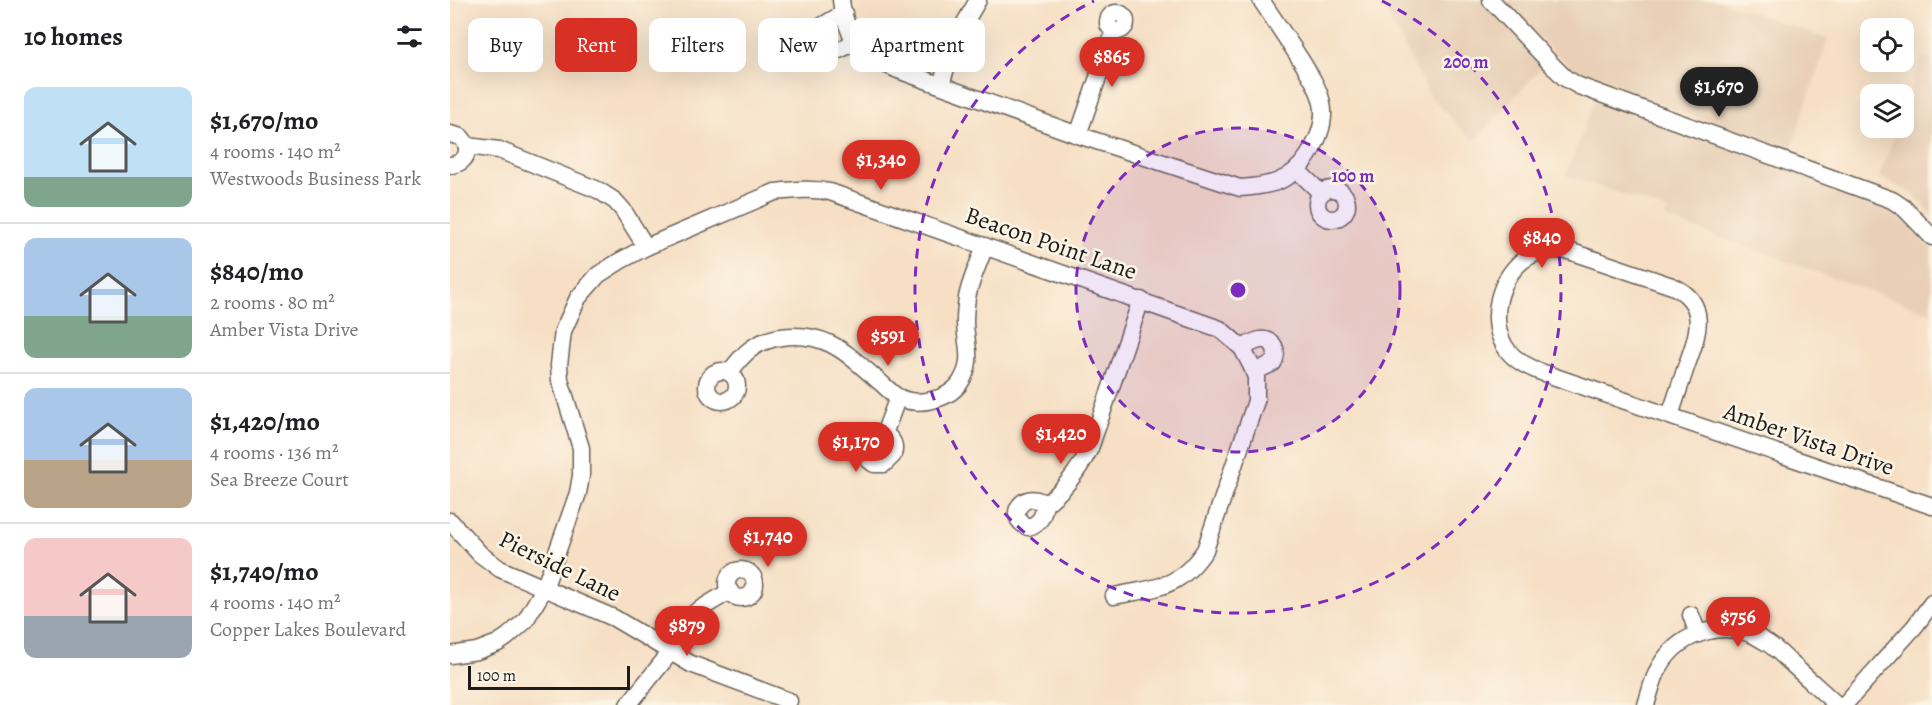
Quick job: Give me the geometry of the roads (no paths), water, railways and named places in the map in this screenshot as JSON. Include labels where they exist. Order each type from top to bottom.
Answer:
[{"type":"street","points":[[941,85],[960,30],[978,0]]},
{"type":"street","points":[[904,72],[1078,135],[1240,188],[1268,184],[1298,171],[1317,143],[1323,125],[1321,95],[1318,86],[1261,0]]},
{"type":"street","points":[[1491,0],[1565,78],[1579,86],[1892,200],[1904,208],[1932,237]]},
{"type":"street","points":[[850,26],[842,7],[822,26],[819,36],[820,42],[828,50],[838,51],[850,44]]},
{"type":"street","points":[[1078,135],[1114,31]]},
{"type":"street","points":[[450,134],[461,137],[468,151],[463,161],[450,165]]},
{"type":"street","points":[[467,146],[499,150],[598,190],[615,201],[623,210],[646,248]]},
{"type":"street","points":[[1298,171],[1322,193]]},
{"type":"street","name":"Beacon Point Lane","points":[[450,655],[477,651],[507,637],[525,621],[544,589],[582,476],[581,448],[560,380],[560,350],[563,332],[578,298],[598,275],[646,248],[775,192],[807,189],[830,192],[1220,328],[1242,348],[1254,372],[1256,401],[1205,550],[1190,570],[1178,580],[1114,596]]},
{"type":"street","points":[[730,372],[740,358],[754,345],[776,338],[798,335],[821,339],[840,349],[898,397],[916,401],[931,401],[945,395],[959,384],[969,359],[965,322],[968,295],[985,246]]},
{"type":"street","name":"Amber Vista Drive","points":[[1670,416],[1698,332],[1696,311],[1686,296],[1672,286],[1569,251],[1540,251],[1517,265],[1507,279],[1497,313],[1497,325],[1506,348],[1524,365],[1538,371],[1932,506]]},
{"type":"street","points":[[1045,504],[1058,495],[1083,463],[1141,300]]},
{"type":"street","points":[[1242,348],[1264,340],[1273,344],[1275,348],[1276,355],[1273,363],[1254,372]]},
{"type":"street","points":[[884,434],[898,397]]},
{"type":"street","name":"Pierside Lane","points":[[450,521],[480,554],[500,569],[614,618],[691,664],[789,701]]},
{"type":"street","points":[[628,705],[670,653],[688,620],[697,611],[730,591]]},
{"type":"street","points":[[1844,705],[1915,626],[1932,603]]},
{"type":"street","points":[[1691,615],[1698,634]]},
{"type":"street","points":[[1646,705],[1661,665],[1680,644],[1698,634],[1723,629],[1739,630],[1755,635],[1774,648],[1837,705]]}]
